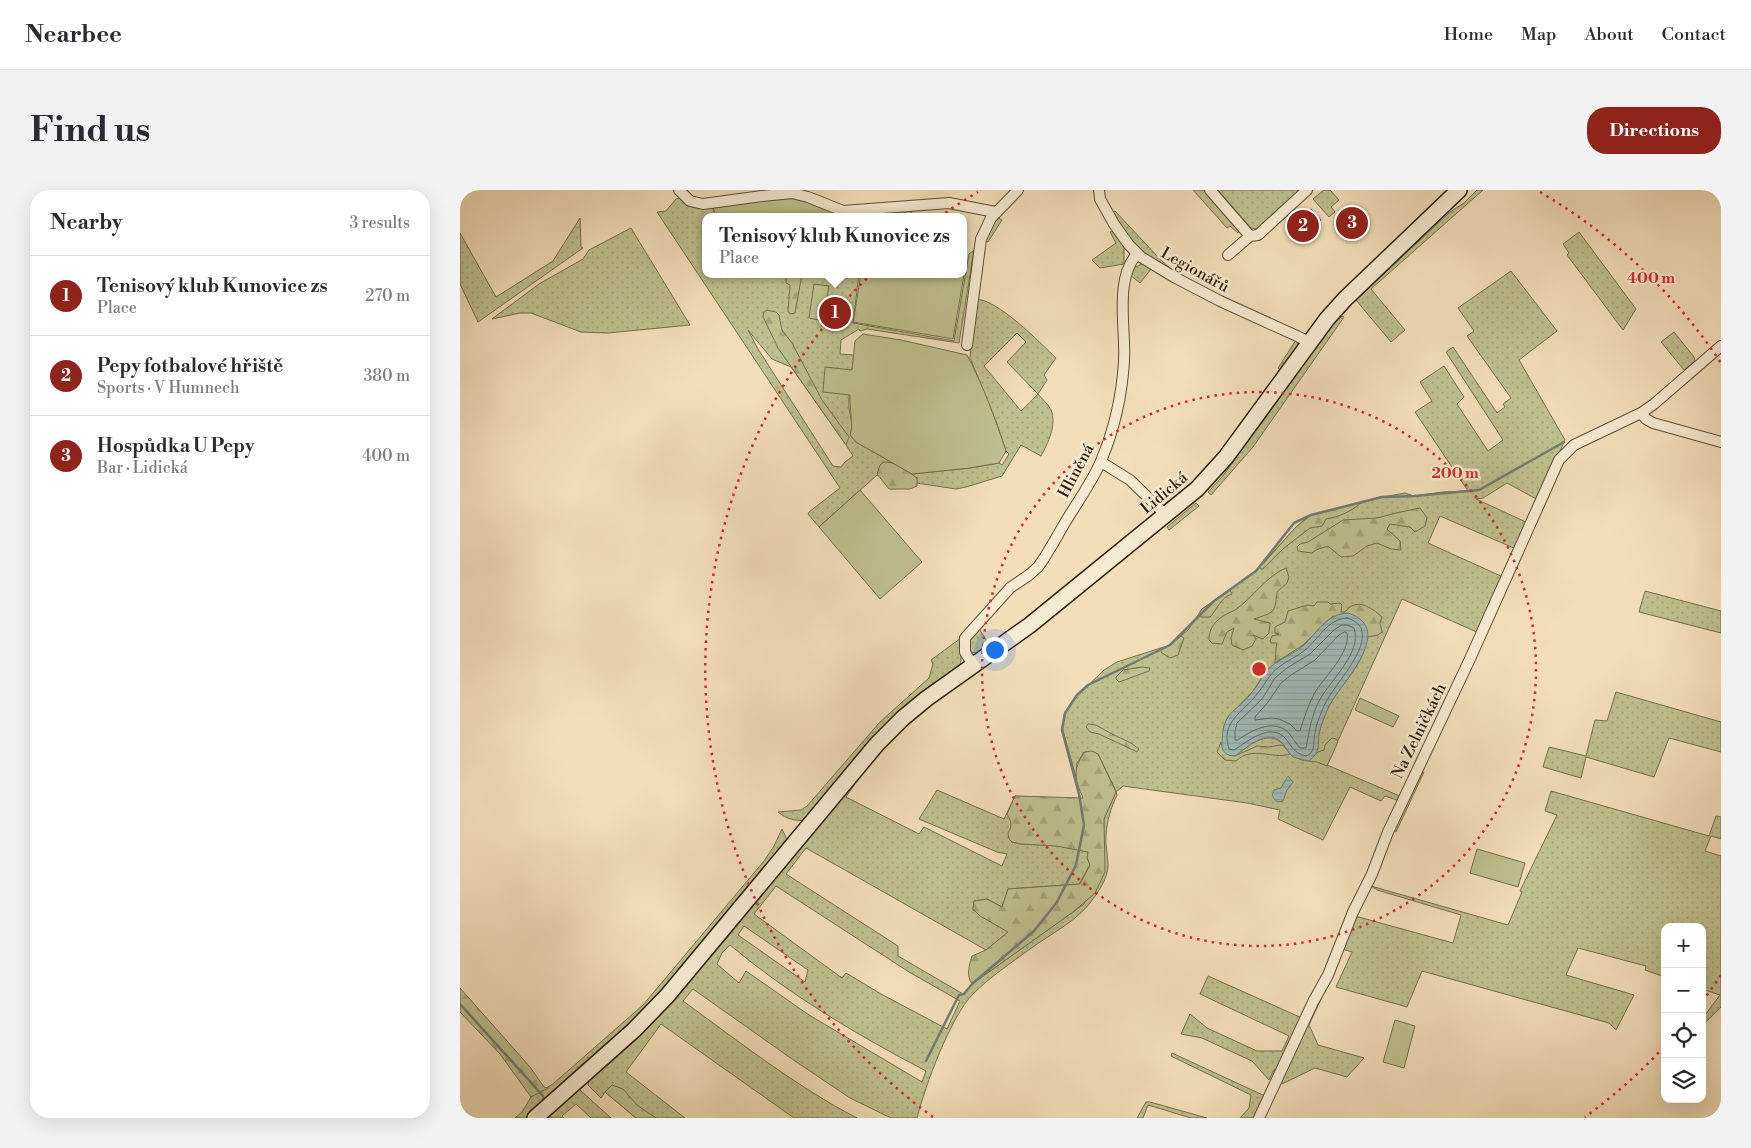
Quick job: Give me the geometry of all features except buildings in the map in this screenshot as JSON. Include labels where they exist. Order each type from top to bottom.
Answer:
[{"type":"main road","name":"Lidická","points":[[543,1110],[628,1035],[667,996],[848,777],[903,718],[1030,624],[1197,489],[1221,462],[1309,342],[1346,299],[1459,190]]},
{"type":"street","points":[[679,190],[690,201],[703,204],[792,193],[808,197],[843,211],[949,203],[995,212]]},
{"type":"street","points":[[967,345],[979,246],[985,228],[995,212],[1018,190]]},
{"type":"street","points":[[1210,190],[1250,236]]},
{"type":"street","points":[[1228,255],[1250,236],[1258,235],[1307,190]]},
{"type":"street","name":"Legionářů","points":[[1096,192],[1122,237],[1137,254],[1220,302],[1309,342]]},
{"type":"street","name":"Hliněná","points":[[973,665],[964,648],[965,638],[968,633],[1010,588],[1038,567],[1101,462],[1118,405],[1122,381],[1124,292],[1127,270],[1137,254]]},
{"type":"street","name":"Na Zelničkách","points":[[1259,1118],[1312,1002],[1328,975],[1353,912],[1372,874],[1391,826],[1469,661],[1556,465],[1566,451],[1574,445],[1641,413],[1667,394],[1721,346]]},
{"type":"street","points":[[1641,413],[1646,419],[1653,422],[1721,442]]},
{"type":"street","points":[[1101,462],[1130,480],[1166,515]]},
{"type":"green space","points":[[1193,190],[1207,190],[1240,230],[1238,233],[1230,226],[1227,228]]},
{"type":"green space","points":[[1218,190],[1301,190],[1257,229],[1251,228]]},
{"type":"green space","points":[[1324,190],[1330,190],[1339,200],[1331,207],[1335,212],[1329,217],[1313,199]]},
{"type":"green space","points":[[1477,190],[1483,190],[1371,289],[1405,330],[1391,342],[1356,300],[1450,212],[1464,203]]},
{"type":"green space","points":[[679,198],[698,206],[712,206],[715,213],[702,213],[702,278],[859,278],[853,323],[954,341],[965,278],[967,278],[969,254],[974,250],[959,343],[867,329],[860,331],[859,329],[841,340],[840,354],[854,355],[849,395],[852,425],[850,435],[856,442],[912,474],[999,463],[1002,465],[1009,454],[1006,451],[970,358],[975,299],[984,301],[1006,313],[1056,358],[1044,375],[1047,380],[1038,394],[1047,404],[1053,416],[1049,440],[1041,456],[1021,445],[1002,476],[956,489],[890,479],[877,475],[819,527],[808,514],[809,512],[840,488],[657,212],[666,211]],"holes":[[[748,330],[772,359],[791,367],[846,445],[853,456],[841,467],[833,466],[758,349]],[[1017,333],[1026,342],[1007,362],[1038,394],[1021,411],[984,366]]]},
{"type":"green space","points":[[777,198],[797,198],[858,213],[715,213],[713,208]]},
{"type":"green space","points":[[1311,209],[1321,220],[1295,242],[1286,232]]},
{"type":"green space","points":[[912,211],[912,213],[879,213]]},
{"type":"green space","points":[[1115,211],[1174,272],[1150,258],[1132,243],[1112,213]]},
{"type":"green space","points":[[997,217],[1002,220],[988,242],[984,241]]},
{"type":"green space","points":[[580,218],[581,247],[583,248],[478,322],[460,284],[460,233],[496,297],[553,261]]},
{"type":"green space","points":[[631,228],[690,325],[608,333],[581,332],[531,313],[520,313],[492,319],[539,284],[583,259],[589,250]]},
{"type":"green space","points":[[1114,230],[1124,247],[1124,264],[1100,268],[1092,260],[1116,243],[1110,232]]},
{"type":"green space","points":[[1579,232],[1636,309],[1623,330],[1567,255],[1569,253],[1563,244]]},
{"type":"green space","points":[[1142,264],[1152,268],[1140,283],[1130,275],[1133,268]]},
{"type":"green space","points":[[1511,271],[1557,331],[1519,360],[1565,440],[1538,500],[1507,483],[1483,498],[1476,499],[1528,523],[1516,549],[1440,516],[1428,543],[1503,577],[1479,633],[1402,599],[1327,765],[1402,797],[1399,801],[1385,796],[1381,801],[1350,787],[1323,840],[1278,819],[1280,810],[1247,803],[1123,786],[1116,792],[1117,795],[1108,819],[1106,839],[1108,869],[1100,889],[1089,904],[1074,919],[993,976],[965,1004],[956,1018],[940,1052],[917,1118],[891,1118],[850,1098],[693,989],[683,1001],[790,1078],[857,1118],[794,1118],[661,1024],[626,1072],[685,1118],[636,1118],[605,1092],[601,1098],[588,1085],[590,1075],[854,779],[857,781],[846,797],[919,834],[924,827],[1002,866],[1007,854],[997,852],[919,819],[937,790],[1004,819],[1015,796],[1083,799],[1090,837],[1088,858],[1090,865],[1079,884],[1008,889],[1002,907],[987,899],[974,901],[973,910],[1010,932],[986,950],[806,848],[786,874],[898,946],[898,956],[963,994],[972,984],[1084,904],[1103,843],[1104,819],[1116,791],[1098,754],[1084,752],[1077,763],[1076,777],[1062,727],[1064,715],[1076,697],[1104,670],[1117,662],[1170,645],[1188,630],[1202,609],[1255,572],[1296,527],[1310,515],[1405,493],[1414,496],[1468,491],[1415,412],[1432,401],[1420,382],[1444,366],[1464,397],[1457,404],[1488,451],[1503,440],[1446,352],[1453,347],[1497,413],[1505,407],[1503,404],[1511,398],[1467,336],[1474,331],[1458,308]],"holes":[[[1333,616],[1365,627],[1366,639],[1360,661],[1327,710],[1319,732],[1317,751],[1309,761],[1301,760],[1294,756],[1279,741],[1273,738],[1265,738],[1252,743],[1235,756],[1223,729],[1228,717],[1253,691],[1266,671],[1303,645]],[[776,886],[909,972],[960,1001],[947,1029],[846,973],[842,978],[754,914]],[[744,926],[808,970],[805,982],[738,935]],[[730,945],[800,997],[875,1043],[926,1071],[922,1082],[809,1015],[746,971],[739,983],[717,964],[722,953]]]},
{"type":"green space","points":[[786,278],[801,278],[795,313],[790,314],[788,311],[790,285],[786,283]]},
{"type":"green space","points":[[860,278],[963,278],[953,339],[853,322]]},
{"type":"green space","points":[[814,284],[829,286],[823,321],[809,318]]},
{"type":"green space","points":[[767,310],[776,312],[779,315],[782,330],[792,343],[822,400],[849,437],[846,445],[778,348],[763,317],[764,312]]},
{"type":"green space","points":[[1342,316],[1344,317],[1253,447],[1211,495],[1208,492],[1222,477],[1334,323]]},
{"type":"green space","points":[[1674,332],[1694,357],[1695,361],[1684,370],[1661,342]]},
{"type":"green space","points":[[863,334],[901,340],[967,355],[988,402],[1006,451],[999,463],[912,474],[856,442],[850,435],[852,427],[850,395],[823,392],[825,367],[852,370],[855,341]]},
{"type":"green space","points":[[1296,340],[1298,344],[1281,371],[1278,368]]},
{"type":"green space","points":[[884,462],[897,465],[917,478],[917,486],[910,489],[889,489],[877,474],[880,465]]},
{"type":"green space","points":[[860,490],[922,562],[880,599],[819,527]]},
{"type":"green space","points":[[1362,502],[1345,513],[1326,519],[1322,526],[1310,528],[1261,569],[1260,567],[1295,528],[1311,515]]},
{"type":"green space","points":[[1196,503],[1199,506],[1169,530],[1167,527]]},
{"type":"green space","points":[[1420,508],[1427,518],[1425,526],[1415,532],[1410,527],[1390,524],[1387,529],[1400,541],[1401,550],[1391,549],[1377,543],[1367,546],[1353,556],[1341,557],[1328,546],[1312,553],[1298,551],[1297,547],[1300,544],[1308,542],[1343,520],[1377,518]]},
{"type":"green space","points":[[1286,568],[1289,577],[1287,583],[1277,592],[1274,608],[1270,613],[1254,619],[1270,623],[1269,633],[1263,639],[1253,635],[1256,639],[1252,646],[1243,650],[1232,645],[1231,638],[1234,628],[1227,632],[1222,644],[1212,643],[1209,640],[1211,629],[1218,620],[1242,605],[1272,576]]},
{"type":"green space","points":[[1230,590],[1232,594],[1222,601],[1210,617],[1201,617],[1200,612],[1202,609]]},
{"type":"green space","points":[[1645,591],[1721,611],[1721,633],[1639,612]]},
{"type":"green space","points":[[1317,602],[1340,603],[1342,605],[1341,612],[1345,612],[1354,605],[1364,605],[1382,617],[1380,623],[1382,632],[1378,635],[1367,637],[1363,622],[1333,616],[1303,645],[1275,663],[1277,643],[1271,643],[1270,641],[1272,636],[1279,634],[1275,633],[1275,627],[1285,622],[1288,611],[1307,605],[1314,606]]},
{"type":"green space","points":[[978,627],[990,646],[972,653],[969,652],[968,644]]},
{"type":"green space","points":[[1181,636],[1184,638],[1178,655],[1170,658],[1162,653],[1160,649],[1169,646]]},
{"type":"green space","points":[[961,638],[959,668],[806,821],[791,819],[778,812],[801,810],[807,806],[880,722],[929,678],[933,664],[931,660]]},
{"type":"green space","points":[[1142,667],[1150,668],[1149,671],[1119,682],[1116,679],[1123,670]]},
{"type":"green space","points":[[1616,692],[1721,722],[1721,752],[1669,738],[1654,777],[1586,757],[1581,778],[1543,767],[1549,747],[1586,756],[1595,720],[1607,721]]},
{"type":"green space","points":[[1360,698],[1399,716],[1393,727],[1355,710]]},
{"type":"green space","points":[[1088,724],[1096,725],[1139,749],[1137,752],[1099,734],[1090,732],[1086,727]]},
{"type":"green space","points":[[1332,738],[1338,742],[1327,766],[1309,761],[1318,752],[1324,750],[1325,745]]},
{"type":"green space","points":[[1221,742],[1223,749],[1235,756],[1257,746],[1269,747],[1280,745],[1284,746],[1290,754],[1256,753],[1242,756],[1236,761],[1225,760],[1217,752]]},
{"type":"green space","points":[[1092,751],[1098,754],[1116,792],[1104,819],[1105,872],[1095,893],[1073,912],[972,984],[969,967],[972,956],[986,950],[1008,932],[980,916],[973,909],[974,901],[987,899],[1002,907],[1008,889],[1080,884],[1090,865],[1087,858],[1088,852],[1056,846],[1012,842],[1009,839],[1008,833],[1011,823],[1007,814],[1015,796],[1083,798],[1078,786],[1077,769],[1085,752]]},
{"type":"green space","points":[[1421,772],[1424,772],[1396,832],[1394,827]]},
{"type":"green space","points":[[1551,791],[1709,836],[1716,816],[1721,817],[1721,839],[1711,836],[1705,851],[1721,856],[1721,1007],[1706,1022],[1706,1014],[1720,995],[1706,990],[1706,923],[1661,923],[1661,976],[1645,970],[1646,966],[1578,948],[1566,975],[1634,995],[1616,1030],[1609,1023],[1422,971],[1407,1007],[1336,987],[1352,952],[1342,949],[1355,916],[1453,943],[1461,915],[1377,890],[1371,886],[1508,925],[1522,892],[1520,891],[1557,815],[1545,811]]},
{"type":"green space","points":[[782,829],[788,842],[675,982],[526,1118],[515,1118],[522,1112],[531,1097],[553,1084],[643,1005],[764,861]]},
{"type":"green space","points":[[1477,849],[1525,863],[1518,887],[1470,873]]},
{"type":"green space","points":[[1208,976],[1302,1018],[1277,1069],[1274,1070],[1269,1080],[1252,1061],[1202,1038],[1181,1034],[1190,1014],[1207,1028],[1257,1051],[1282,1051],[1289,1036],[1200,994]]},
{"type":"green space","points":[[460,988],[530,1067],[544,1087],[548,1088],[531,1097],[500,1054],[460,1012]]},
{"type":"green space","points":[[1322,997],[1309,1025],[1318,1045],[1364,1058],[1347,1077],[1315,1068],[1282,1084],[1278,1081],[1316,1000]]},
{"type":"green space","points":[[1395,1020],[1415,1026],[1404,1068],[1383,1062]]},
{"type":"green space","points":[[1172,1053],[1265,1096],[1255,1118],[1240,1118],[1249,1108],[1251,1095],[1171,1056]]},
{"type":"green space","points":[[612,1085],[623,1089],[637,1105],[656,1118],[636,1118],[605,1092]]},
{"type":"green space","points":[[575,1089],[580,1090],[611,1118],[591,1118],[576,1104],[562,1116],[564,1118],[543,1118]]},
{"type":"green space","points":[[1146,1102],[1207,1118],[1191,1118],[1148,1105],[1143,1118],[1137,1118]]},
{"type":"water","points":[[1348,613],[1362,621],[1368,631],[1367,644],[1361,658],[1328,708],[1320,730],[1318,750],[1314,756],[1309,761],[1293,757],[1281,742],[1276,738],[1270,737],[1251,744],[1235,756],[1226,754],[1222,745],[1224,725],[1227,718],[1253,691],[1268,669],[1303,646],[1328,620],[1340,614]]},
{"type":"water","points":[[1288,776],[1293,782],[1287,790],[1283,801],[1277,802],[1274,799],[1273,792],[1281,788]]},
{"type":"waterway","points":[[926,1061],[959,995],[964,994],[972,984],[1034,931],[1057,902],[1076,865],[1084,825],[1079,794],[1062,730],[1065,713],[1077,695],[1088,685],[1170,645],[1214,601],[1256,571],[1294,523],[1311,515],[1382,497],[1479,490],[1564,442]]},
{"type":"waterway","points":[[460,1004],[543,1096],[545,1103]]},
{"type":"waterway","points":[[548,1118],[550,1116],[549,1113]]},
{"type":"place","name":"Hospůdka U Pepy","points":[[1352,223]]},
{"type":"place","name":"Pepy fotbalové hřiště","points":[[1303,226]]},
{"type":"place","name":"Tenisový klub Kunovice zs","points":[[835,313]]}]
